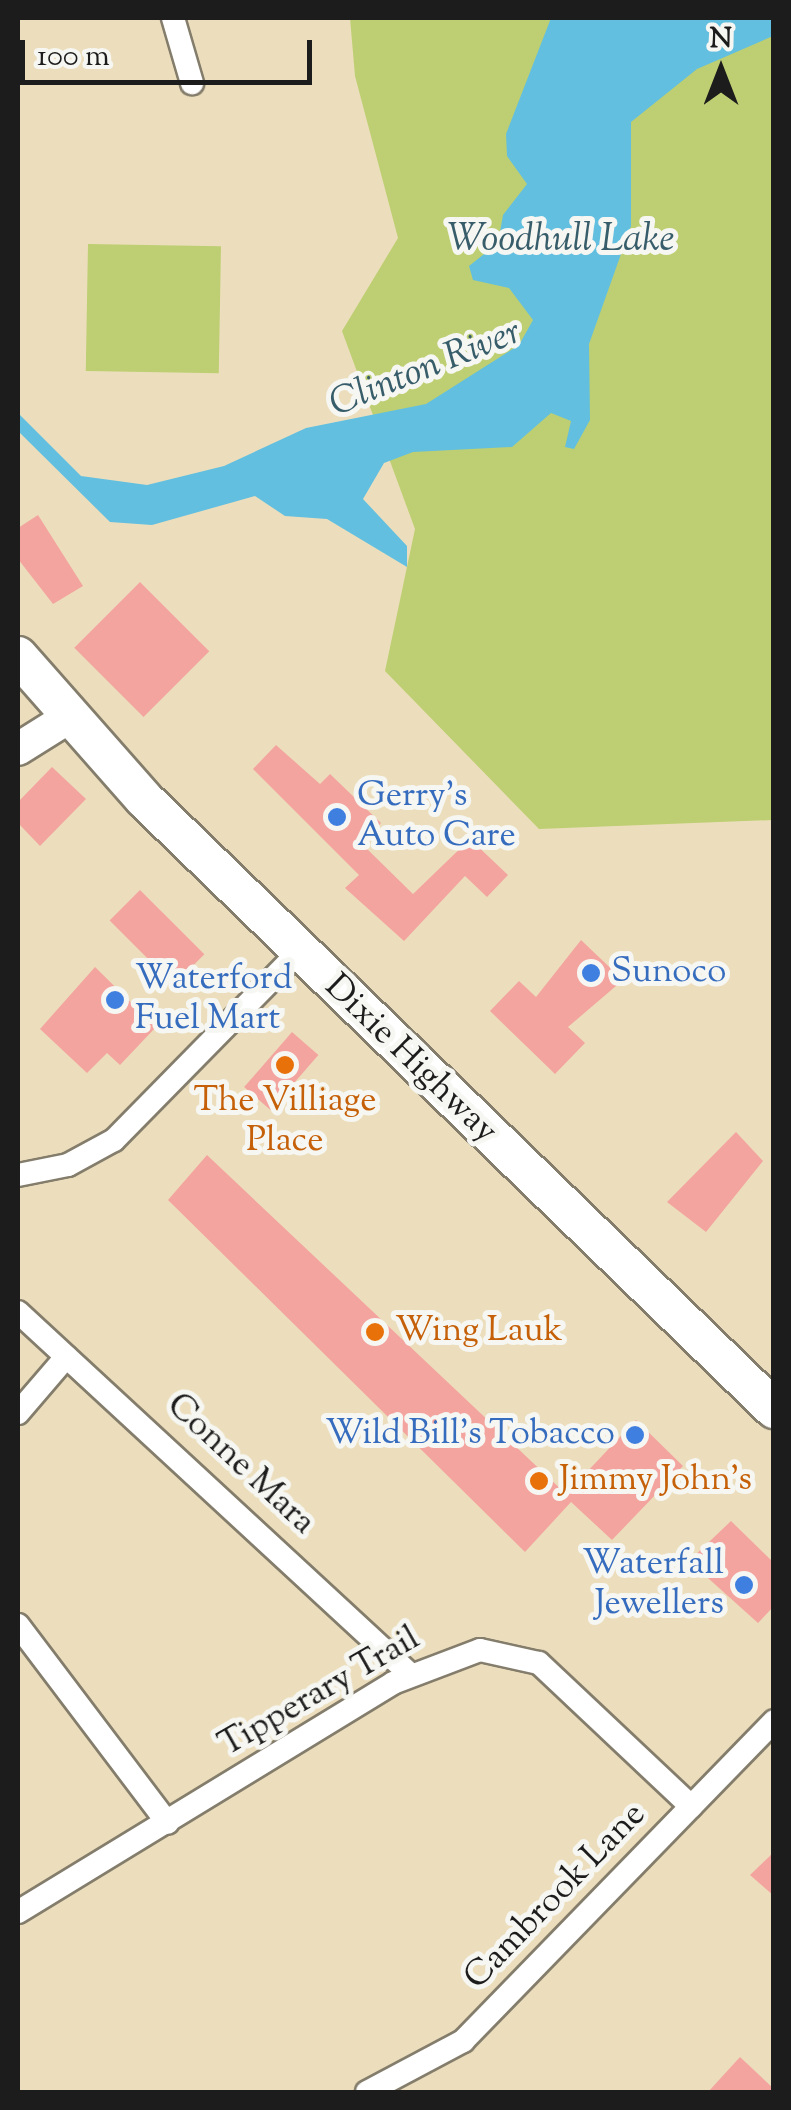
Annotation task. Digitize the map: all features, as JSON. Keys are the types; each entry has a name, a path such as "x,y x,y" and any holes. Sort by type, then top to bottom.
{"main road":[{"name":"Dixie Highway","path":"18,656 66,720 299,952 774,1409"}],"street":[{"path":"173,18 192,82"},
{"path":"18,749 66,720"},
{"path":"18,1175 68,1165 114,1140 299,952"},
{"name":"Conne Mara","path":"18,1312 410,1675"},
{"path":"18,1413 66,1357"},
{"path":"18,1625 168,1823"},
{"name":"Tipperary Trail","path":"18,1912 410,1675 480,1650 527,1656 691,1806"},
{"name":"Cambrook Lane","path":"367,2092 462,2041 774,1721"}],"green space":[{"path":"350,18 773,18 773,820 539,829 385,671 415,529 342,331 398,238 355,76"},
{"path":"88,244 221,246 219,373 86,371"}],"water":[{"name":"Woodhull Lake","path":"551,18 773,18 773,36 697,69 631,122 631,226 589,344 590,420 574,449 565,447 571,421 551,413 512,447 413,452 384,463 363,499 407,546 407,567 327,519 285,516 255,496 152,525 110,522 18,431 18,413 81,476 147,485 224,466 306,428 426,404 519,345 533,320 509,288 473,280 469,266 498,243 503,215 527,184 507,156 506,134"}],"building":[{"path":"38,515 83,586 53,604 18,559 18,528"},
{"path":"140,582 209,651 144,717 74,648"},
{"path":"276,745 320,784 330,774 381,823 361,843 413,894 470,839 508,875 487,897 465,876 404,941 345,888 359,875 253,769"},
{"path":"52,767 86,799 40,846 18,823 18,802"},
{"path":"140,890 204,954 174,985 110,920"},
{"path":"581,940 623,980 568,1027 585,1043 555,1074 490,1011 519,981 536,997"},
{"path":"95,967 156,1027 120,1065 107,1053 87,1073 40,1029"},
{"name":"The Villiage Place","path":"292,1032 318,1055 271,1110 244,1087"},
{"path":"736,1132 763,1161 706,1232 667,1202"},
{"path":"207,1155 566,1494 636,1420 683,1466 612,1540 571,1502 525,1552 168,1200"},
{"name":"Waterfall Jewellers","path":"731,1521 774,1563 774,1606 758,1623 689,1561"},
{"path":"774,1852 774,1896 750,1875"},
{"path":"740,2057 774,2089 774,2092 708,2092"}],"place":[{"name":"Gerry's Auto Care","path":"337,817"},
{"name":"Sunoco","path":"591,973"},
{"name":"Waterford Fuel Mart","path":"115,1000"},
{"name":"The Villiage Place","path":"285,1065"},
{"name":"Wing Lauk","path":"375,1332"},
{"name":"Wild Bill's Tobacco","path":"635,1435"},
{"name":"Jimmy John's","path":"539,1481"},
{"name":"Waterfall Jewellers","path":"744,1585"}],"water label":[{"name":"Clinton River","path":"426,370"}]}
